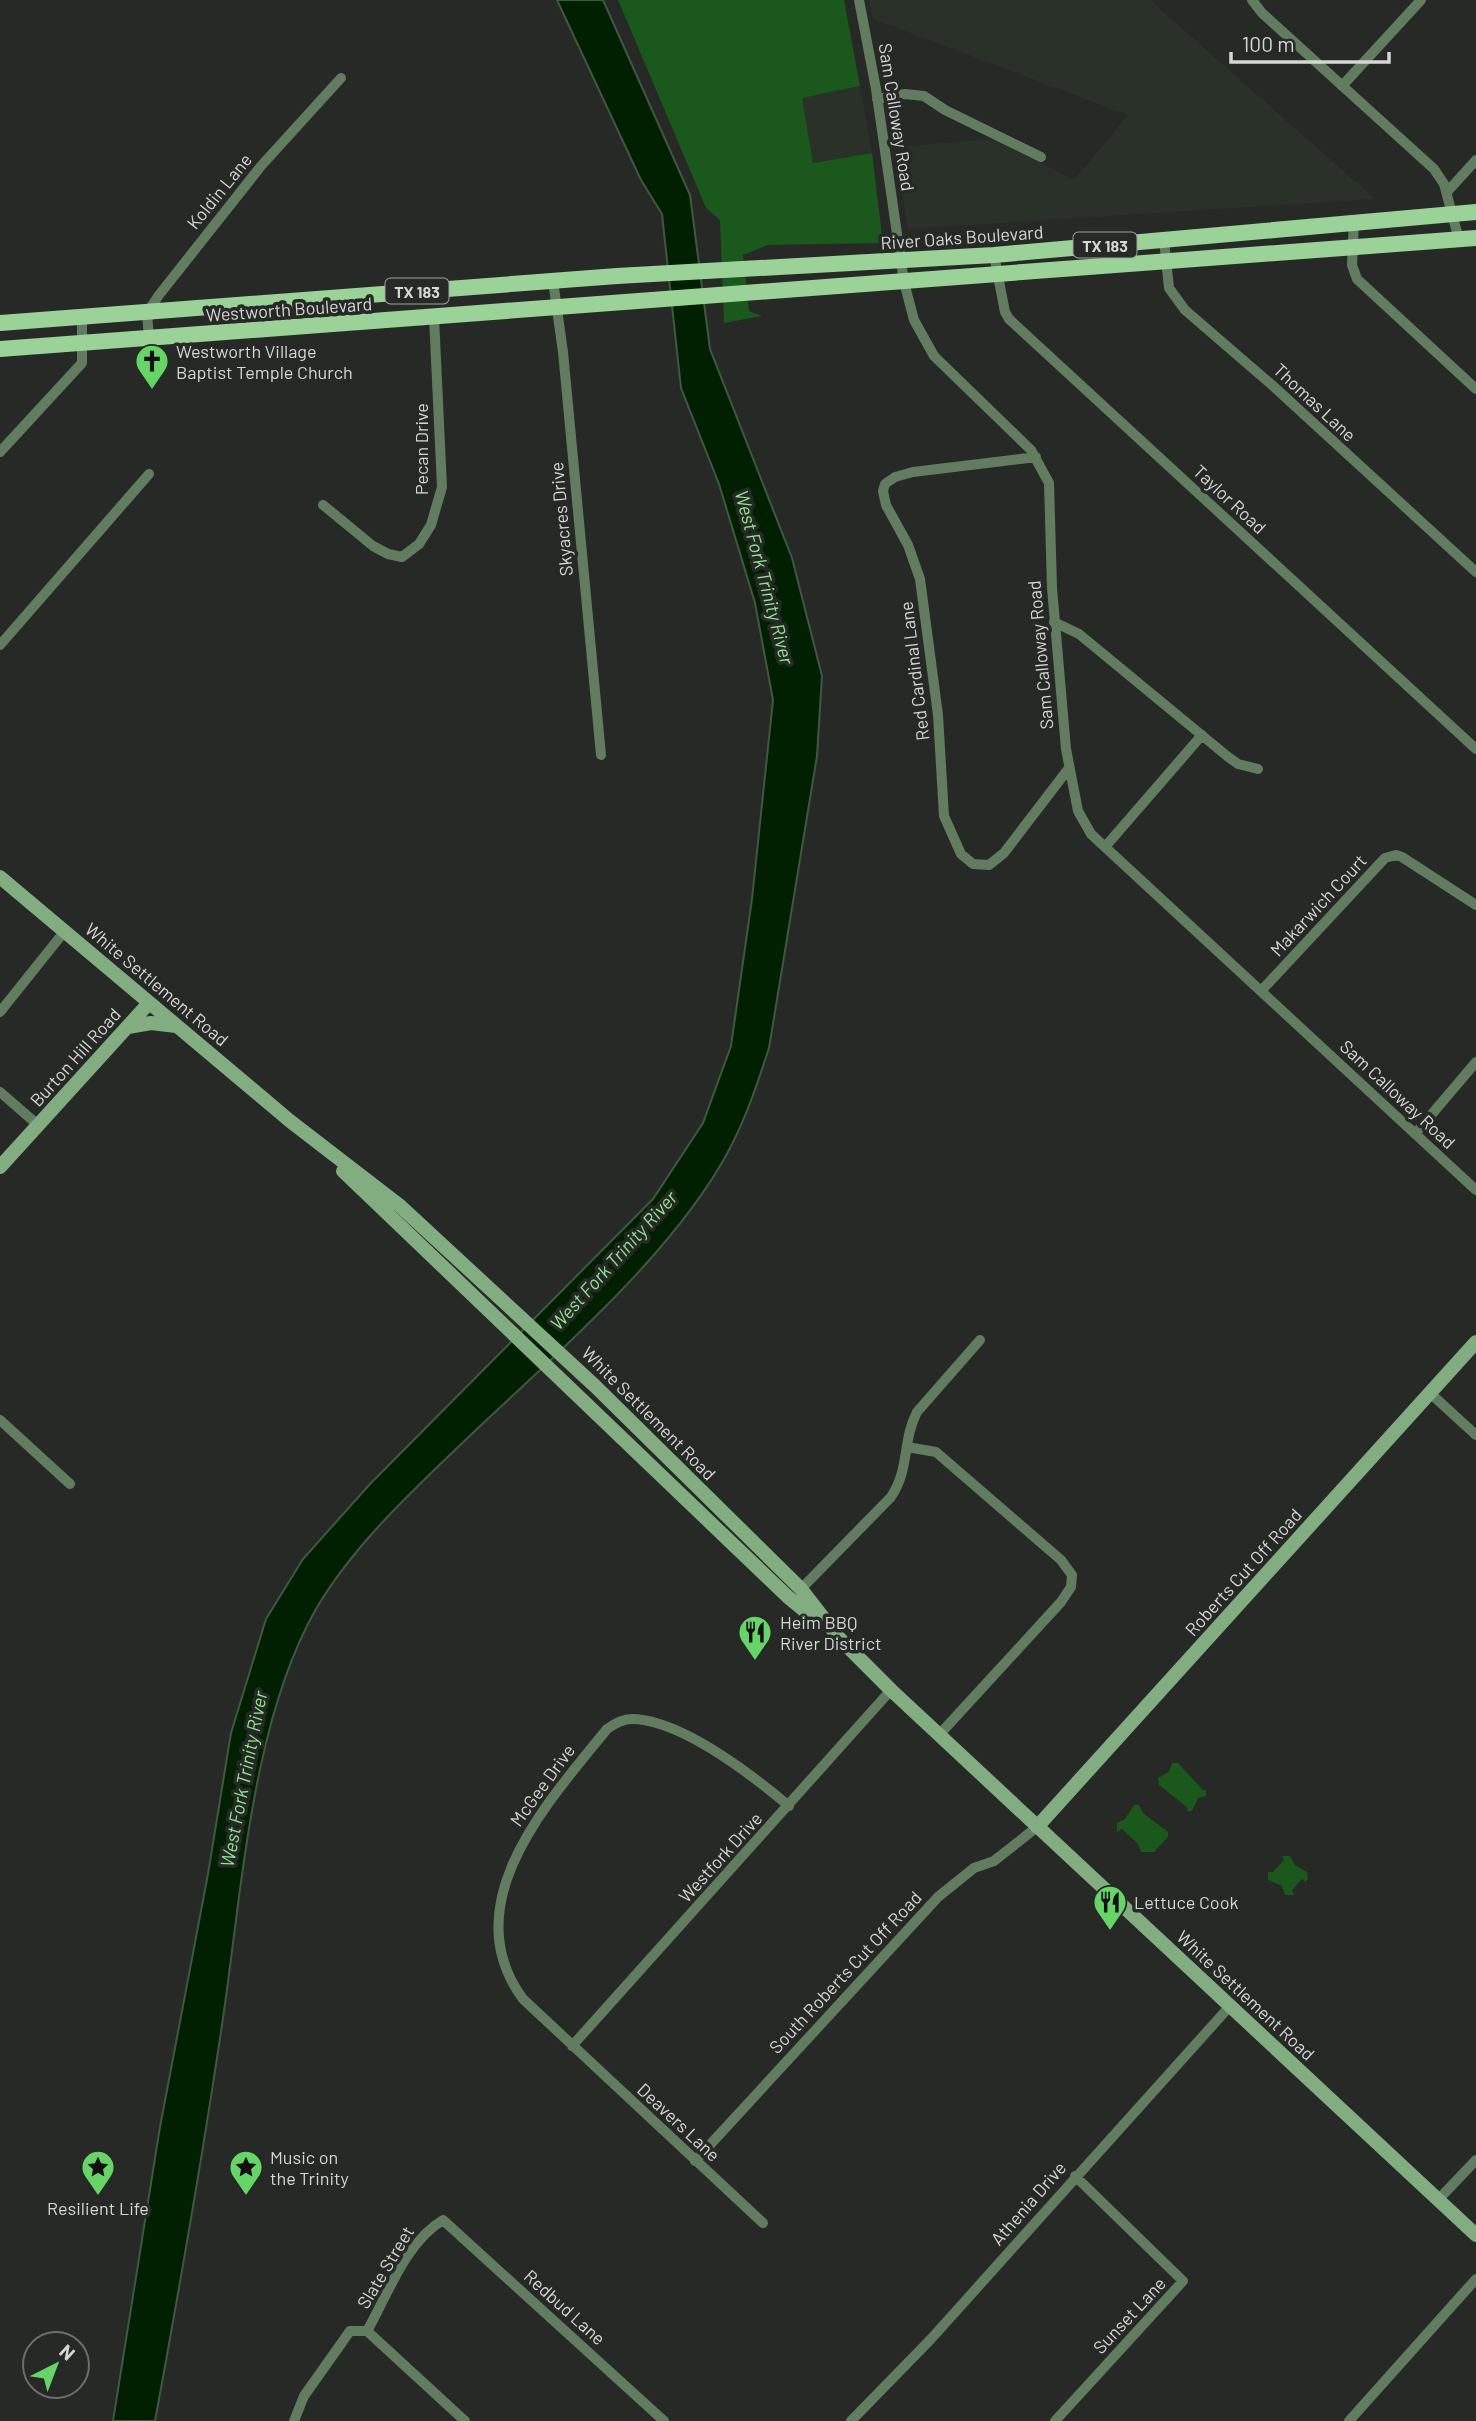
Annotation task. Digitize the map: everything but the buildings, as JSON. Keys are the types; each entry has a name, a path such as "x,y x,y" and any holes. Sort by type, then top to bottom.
{"main road":[{"name":"River Oaks Boulevard","path":"617,276 769,266 901,262 1476,212"},
{"name":"TX 183","path":"904,282 1468,239"},
{"name":"Westworth Boulevard","path":"0,323 617,276"},
{"name":"Westworth Boulevard","path":"0,349 904,282"},
{"name":"White Settlement Road","path":"0,877 290,1121 399,1205 595,1386 769,1569 801,1589 839,1637"},
{"name":"Burton Hill Road","path":"0,1167 149,1003"},
{"path":"127,1028 151,1023 176,1026"},
{"name":"White Settlement Road","path":"290,1121 484,1306 769,1569 891,1690 1476,2235"},
{"name":"Roberts Cut Off Road","path":"1037,1827 1476,1342"}],"street":[{"name":"Sam Calloway Road","path":"859,0 877,99 904,282 914,320 934,356 1036,457 1049,483 1054,622 1069,768 1079,811 1091,834 1476,1190"},
{"path":"1252,0 1434,169 1447,192 1453,214 1468,239"},
{"path":"1342,86 1421,0"},
{"name":"Koldin Lane","path":"147,313 261,166 341,78"},
{"path":"877,99 905,94 924,96 945,110 1041,157"},
{"path":"1447,192 1476,160"},
{"path":"1354,221 1352,265 1357,279 1476,389"},
{"name":"Thomas Lane","path":"1164,240 1169,288 1185,310 1272,385 1476,572"},
{"name":"Taylor Road","path":"994,255 1009,319 1476,749"},
{"name":"Skyacres Drive","path":"553,281 564,352 601,755"},
{"path":"147,313 149,339"},
{"path":"0,452 82,363 82,317"},
{"name":"Pecan Drive","path":"323,505 387,554 402,557 419,544 430,525 442,486 435,317"},
{"name":"Red Cardinal Lane","path":"1036,457 913,472 895,477 885,484 883,491 886,505 908,545 920,579 938,715 944,816 961,854 973,864 989,865 1004,853 1069,768"},
{"path":"0,645 149,474"},
{"path":"1054,622 1079,634 1238,764 1258,769"},
{"path":"1105,847 1202,735"},
{"name":"Makarwich Court","path":"1261,991 1385,858 1396,855 1402,857 1476,905"},
{"path":"0,1012 64,932"},
{"path":"1415,1133 1476,1062"},
{"path":"0,1092 38,1125"},
{"path":"801,1589 891,1497 902,1480 909,1426 917,1412 980,1340"},
{"path":"1430,1393 1476,1435"},
{"path":"0,1420 70,1484"},
{"path":"907,1447 936,1452 1061,1560 1072,1575 1071,1587 1061,1602 939,1735"},
{"name":"Westfork Drive","path":"572,2046 891,1690"},
{"name":"McGee Drive","path":"572,2046 523,1999 512,1983 498,1942 502,1896 510,1869 527,1833 607,1729 630,1719 654,1722 715,1752 789,1806"},
{"name":"South Roberts Cut Off Road","path":"695,2161 938,1897 974,1868 994,1861 1037,1827"},
{"name":"Athenia Drive","path":"851,2421 931,2339 1230,2006"},
{"name":"Deavers Lane","path":"572,2046 763,2223"},
{"path":"1438,2200 1476,2160"},
{"name":"Sunset Lane","path":"1055,2421 1183,2281 1075,2176"},
{"name":"Slate Street","path":"443,2220 430,2228 416,2243 367,2331 465,2421"},
{"name":"Redbud Lane","path":"443,2220 664,2421"},
{"path":"1349,2421 1476,2279"},
{"path":"294,2421 304,2396 350,2331 367,2331"}],"shaded area":[{"path":"869,0 1150,0 1375,199 908,229 894,147 994,139 1074,180 1128,115 873,19"},
{"path":"860,86 872,153 813,163 801,98"}],"green space":[{"path":"618,0 844,0 860,86 802,98 813,163 872,153 883,243 768,245 743,255 749,311 762,316 724,323 720,220 706,208"},
{"path":"1172,1763 1178,1763 1206,1790 1206,1796 1198,1798 1192,1811 1186,1811 1188,1808 1159,1785 1158,1778 1169,1772"},
{"path":"1134,1805 1139,1805 1143,1813 1168,1832 1168,1837 1154,1852 1141,1852 1138,1844 1122,1829 1117,1832 1117,1823 1125,1819"},
{"path":"1282,1856 1290,1856 1295,1865 1307,1872 1308,1879 1306,1882 1302,1879 1292,1890 1294,1895 1285,1895 1282,1886 1268,1880 1268,1872 1273,1872 1284,1860"}],"water":[{"name":"West Fork Trinity River","path":"557,0 603,0 690,195 710,349 792,558 822,676 817,756 769,1048 746,1113 729,1150 704,1191 674,1231 604,1309 436,1468 380,1525 346,1565 316,1609 295,1653 278,1701 253,1804 208,2114 155,2421 113,2421 160,2127 208,1874 231,1733 266,1619 303,1559 370,1484 653,1199 703,1123 731,1046 752,899 773,700 755,603 719,484 681,388 662,214 641,180"}],"place":[{"name":"Westworth Village Baptist Temple Church","path":"152,391"},
{"name":"Heim BBQ River District","path":"755,1662"},
{"name":"Lettuce Cook","path":"1110,1932"},
{"name":"Resilient Life","path":"98,2197"},
{"name":"Music on the Trinity","path":"246,2197"}]}
